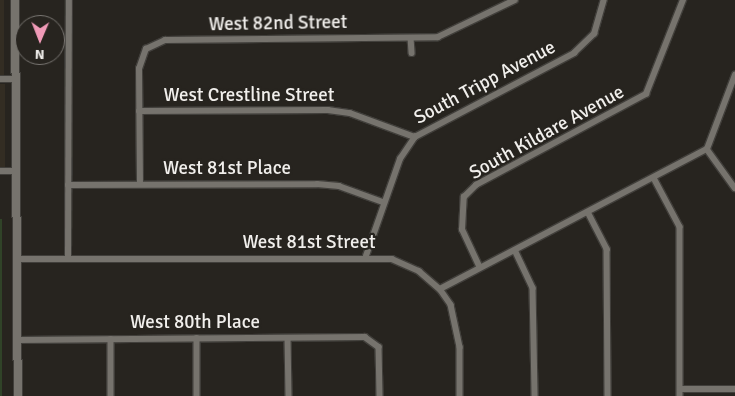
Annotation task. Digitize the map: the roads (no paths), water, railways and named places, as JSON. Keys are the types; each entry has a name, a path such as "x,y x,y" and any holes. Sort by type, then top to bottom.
{"main road":[{"path":"15,0 18,396"}],"street":[{"path":"68,258 69,0"},
{"name":"West 82nd Street","path":"139,111 139,69 144,46 165,40 411,38 450,34 515,0"},
{"name":"South Tripp Avenue","path":"366,256 383,202 415,137 574,54 594,34 604,0"},
{"name":"South Kildare Avenue","path":"480,266 462,230 464,197 476,185 646,94 683,0"},
{"path":"411,38 412,53"},
{"path":"460,396 457,324 440,289 480,266 515,250 707,149 732,92 735,75"},
{"path":"0,79 15,79"},
{"name":"West Crestline Street","path":"139,111 328,110 350,113 415,137"},
{"path":"139,111 140,184"},
{"path":"707,149 735,188"},
{"path":"0,171 16,171"},
{"path":"654,178 680,227 680,393 735,389"},
{"name":"West 81st Place","path":"68,185 332,185 383,202"},
{"path":"588,212 607,248 608,396"},
{"path":"515,250 533,288 534,396"},
{"name":"West 81st Street","path":"17,259 366,256 406,264 440,289"},
{"path":"111,338 111,396"},
{"path":"197,338 198,396"},
{"path":"288,338 289,396"},
{"name":"West 80th Place","path":"18,340 372,338 379,347 380,396"}]}
